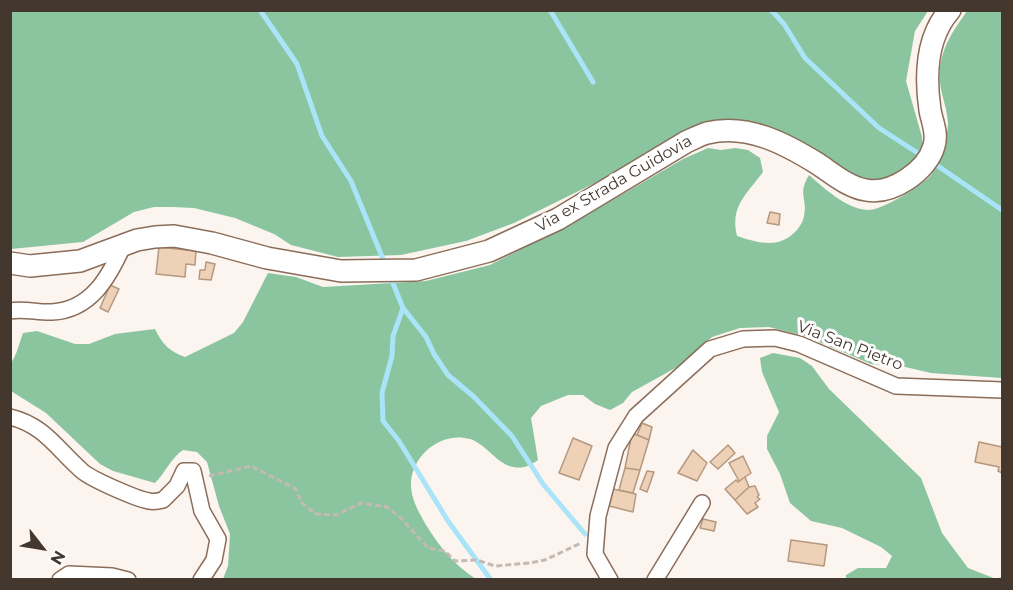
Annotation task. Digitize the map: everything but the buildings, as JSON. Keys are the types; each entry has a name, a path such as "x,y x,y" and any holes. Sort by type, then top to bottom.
{"street":[{"name":"Via ex Strada Guidovia","path":"10,264 30,266 80,261 137,240 174,236 212,243 267,258 341,271 416,270 489,251 558,219 706,133 741,132 775,141 793,148 848,184 867,190 885,189 901,183 927,160 934,146 936,128 931,114 927,86 928,62 933,37 942,19 950,10"},
{"path":"10,311 52,312 70,309 92,296 111,274 123,246"},
{"name":"Via San Pietro","path":"610,579 595,554 598,516 616,448 636,416 710,349 744,339 776,338 799,344 896,386 1002,390"},
{"path":"10,417 24,420 56,443 82,472 149,501 164,500 177,486 184,471 193,471 202,511 218,539 214,560 201,579"},
{"path":"655,579 702,503"},
{"path":"60,579 69,574 128,579"}],"path":[{"path":"196,481 211,475 251,466 296,489 301,502 315,514 336,515 361,503 387,507 402,519 428,548 445,551 455,561 477,561 495,566 530,563 545,560 596,537"}],"green space":[{"path":"11,11 928,11 915,31 906,81 923,148 919,158 894,178 874,181 860,180 790,137 669,140 605,178 514,223 466,241 401,255 338,257 291,245 274,234 235,218 194,208 173,207 154,207 134,212 83,242 11,249"},
{"path":"967,11 1002,11 1002,378 931,373 901,366 871,364 805,336 769,327 740,328 712,337 679,366 632,392 623,403 610,410 595,404 583,395 568,395 541,406 531,418 538,460 529,465 520,468 507,465 476,442 460,437 440,442 423,454 417,462 411,482 416,505 442,548 454,562 476,579 223,579 228,566 230,534 219,506 207,462 197,452 183,450 155,483 113,471 100,464 46,413 11,391 10,364 23,333 37,331 75,344 89,344 115,334 155,329 167,346 185,357 234,333 243,322 268,273 296,277 323,287 426,281 490,265 580,219 683,159 708,148 748,150 760,158 763,172 741,201 736,217 737,236 753,241 775,243 795,232 801,225 805,210 803,192 809,175 836,197 852,206 868,210 882,206 920,185 931,175 937,165 948,128 939,75 941,59 950,38"},
{"path":"773,353 800,358 812,366 829,389 921,478 942,533 968,568 996,579 846,579 846,575 858,568 886,568 892,556 881,547 842,528 811,521 790,503 780,474 767,449 767,436 779,412 762,372 760,358"}],"waterway":[{"path":"260,10 297,64 322,136 351,181 385,264"},
{"path":"550,10 593,82"},
{"path":"771,10 784,24 805,58 879,128 924,157"},
{"path":"932,162 1002,210"},
{"path":"390,276 403,308 393,336 392,356 382,393 383,421 399,441 448,521 491,580"},
{"path":"403,308 426,337 448,375 473,396 512,436 543,484 585,534"}]}
